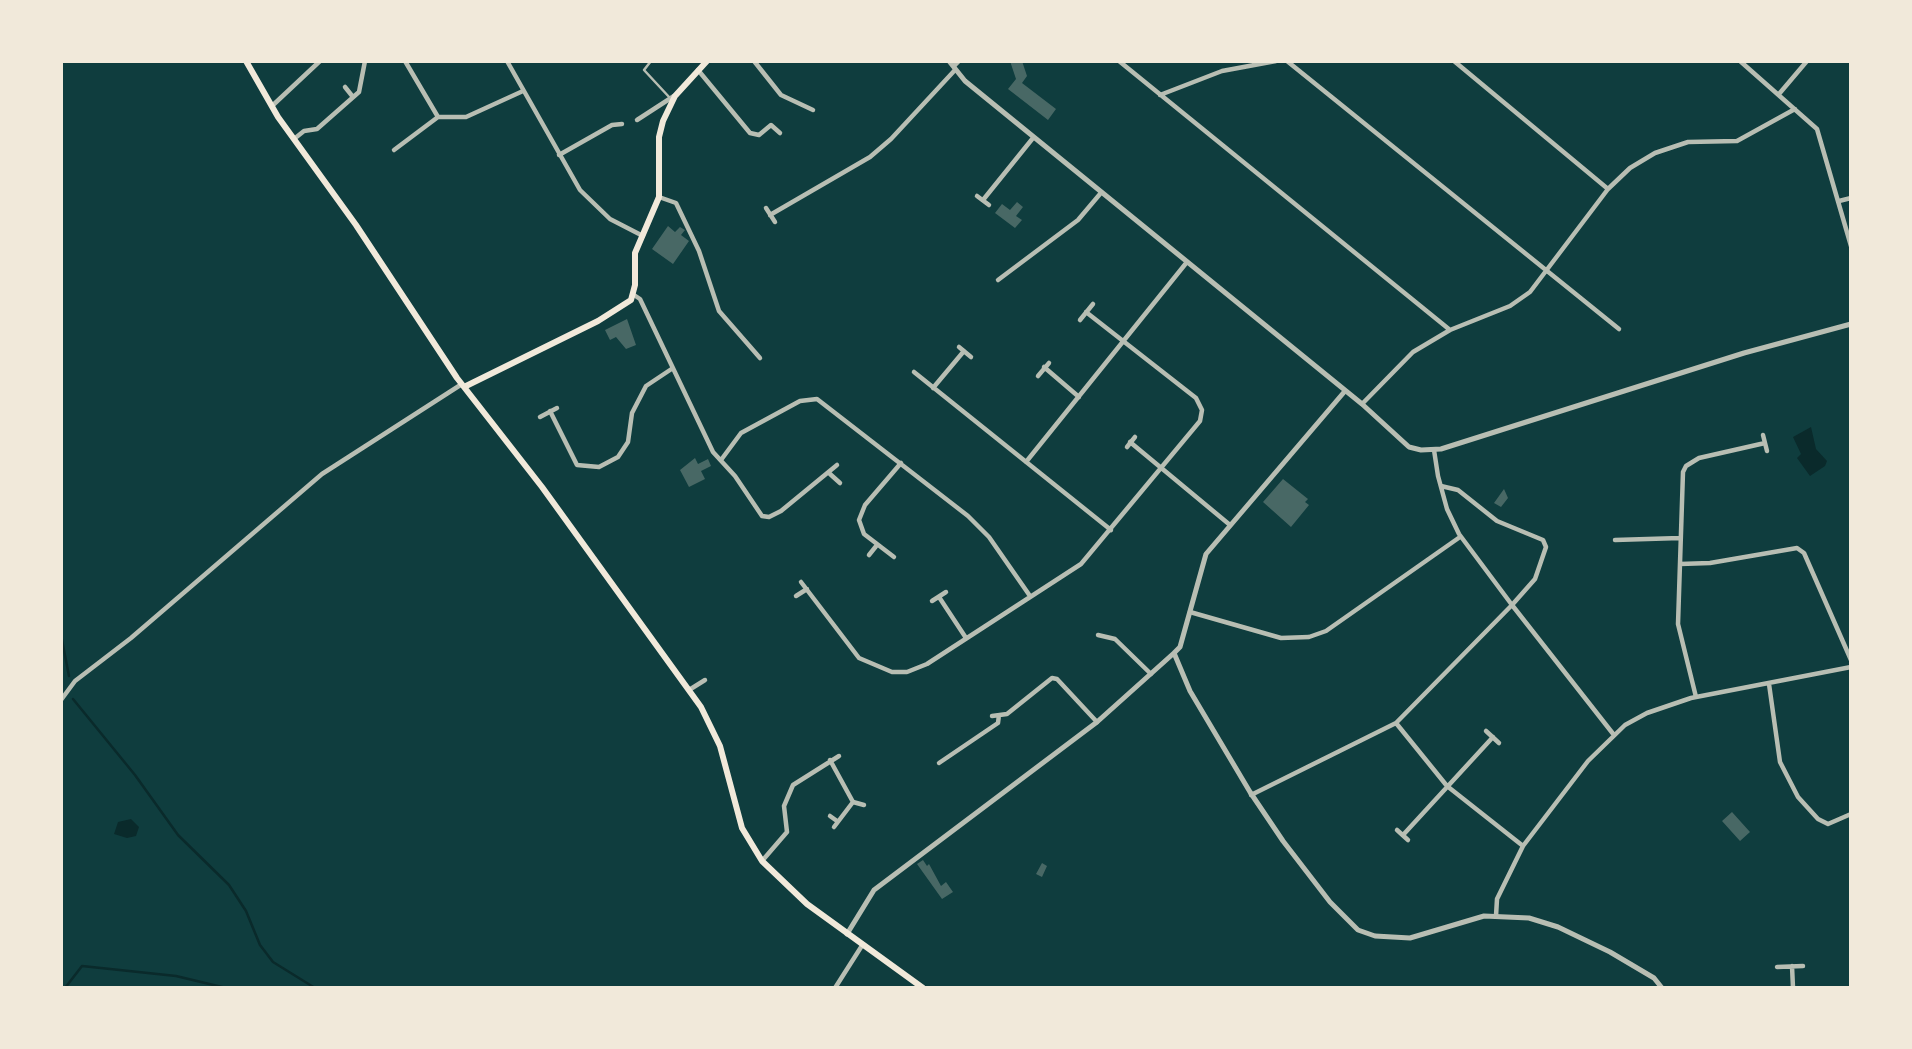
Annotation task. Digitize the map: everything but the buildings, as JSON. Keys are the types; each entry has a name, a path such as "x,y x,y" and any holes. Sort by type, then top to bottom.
{"main road":[{"path":"246,61 271,106 463,386 542,487 689,690 714,730 742,828 762,861 807,904 923,988"},
{"path":"463,386 627,305 634,295 635,253 659,197 659,137 673,97 707,61"}],"street":[{"path":"271,106 320,61"},
{"path":"294,139 304,131 317,129 359,92 365,61"},
{"path":"405,61 438,117"},
{"path":"507,61 580,190 610,219 643,236"},
{"path":"754,61 780,95 813,110"},
{"path":"1119,61 1450,330"},
{"path":"1160,95 1222,71 1276,61"},
{"path":"1287,61 1619,329"},
{"path":"1454,61 1608,189"},
{"path":"1740,61 1817,129 1822,137 1851,246"},
{"path":"1779,94 1807,61"},
{"path":"771,215 870,156 914,115 954,65 1033,138 1362,404 1409,447 1434,450 1756,350 1851,324"},
{"path":"698,70 750,133 759,135 771,125 780,133"},
{"path":"345,88 353,97"},
{"path":"394,150 438,117 466,117 523,91"},
{"path":"637,120 673,97"},
{"path":"1362,404 1413,352 1450,330 1520,300 1546,272 1608,189 1630,168 1655,153 1700,140 1737,141 1795,109"},
{"path":"559,155 612,125 622,124"},
{"path":"983,200 1033,138"},
{"path":"998,280 1078,220 1100,194"},
{"path":"977,196 989,205"},
{"path":"659,197 676,203 699,251 719,311 760,358"},
{"path":"1839,201 1851,198"},
{"path":"766,208 775,222"},
{"path":"1026,462 1187,262"},
{"path":"634,295 640,299 713,452 757,512 769,517 781,511 805,489 830,474 836,465"},
{"path":"1080,320 1093,304"},
{"path":"801,582 859,658 892,673 914,670 1081,565 1163,469 1200,421 1202,410 1196,398 1086,312"},
{"path":"959,347 971,357"},
{"path":"933,388 964,351"},
{"path":"1038,376 1046,365 1079,397"},
{"path":"550,411 577,464 588,468 610,464 628,442 632,413 646,386 673,368"},
{"path":"914,372 1111,530"},
{"path":"61,700 84,673 131,638 322,474 463,386"},
{"path":"847,934 874,890 1097,722 1180,647 1206,554 1345,391"},
{"path":"721,460 741,433 800,401 817,399 979,526 1030,596"},
{"path":"540,417 556,408"},
{"path":"1763,435 1767,451"},
{"path":"1135,436 1129,444 1230,525"},
{"path":"1696,697 1678,624 1686,466 1699,458 1765,443"},
{"path":"1434,450 1440,486 1460,537 1614,735"},
{"path":"894,557 864,534 859,520 865,505 901,463"},
{"path":"830,474 840,483"},
{"path":"1251,795 1396,723 1471,650 1535,579 1546,547 1543,540 1497,522 1458,490 1440,486"},
{"path":"1191,612 1281,638 1309,638 1326,631 1460,537"},
{"path":"1615,540 1681,538"},
{"path":"869,555 877,545"},
{"path":"1680,565 1710,563 1797,548 1804,553 1851,660"},
{"path":"796,596 807,589"},
{"path":"932,601 947,592"},
{"path":"939,597 966,638"},
{"path":"1098,635 1115,639 1151,674"},
{"path":"1174,653 1190,691 1251,795 1329,902 1358,930 1376,936 1410,938 1462,920 1496,916 1529,918 1558,927 1635,965 1662,988"},
{"path":"1496,916 1497,899 1523,846 1588,761 1614,735 1647,713 1696,697 1851,667"},
{"path":"992,716 1007,714 1052,678 1057,679 1097,722"},
{"path":"689,690 705,680"},
{"path":"1769,684 1780,762 1798,797 1818,819 1828,824 1851,814"},
{"path":"939,763 998,723 999,715"},
{"path":"1396,723 1447,786 1523,846"},
{"path":"1486,731 1499,743"},
{"path":"1403,835 1493,737"},
{"path":"762,861 787,832 784,806 793,785 839,756"},
{"path":"830,760 853,802 863,805"},
{"path":"830,816 835,824 853,802"},
{"path":"1397,830 1408,841"},
{"path":"835,988 863,944"},
{"path":"1777,967 1803,965"},
{"path":"1792,966 1793,988"}],"lane":[{"path":"651,61 644,70 673,97"}],"water":[{"path":"1811,427 1816,449 1827,461 1825,466 1810,476 1797,458 1801,454 1793,437"},
{"path":"131,819 139,827 136,836 127,838 114,834 118,822"}],"waterway":[{"path":"61,635 69,676"},
{"path":"73,699 135,775 178,835 229,885 246,911 260,945 273,962 315,988"},
{"path":"65,988 82,966 176,976 226,988"}]}
